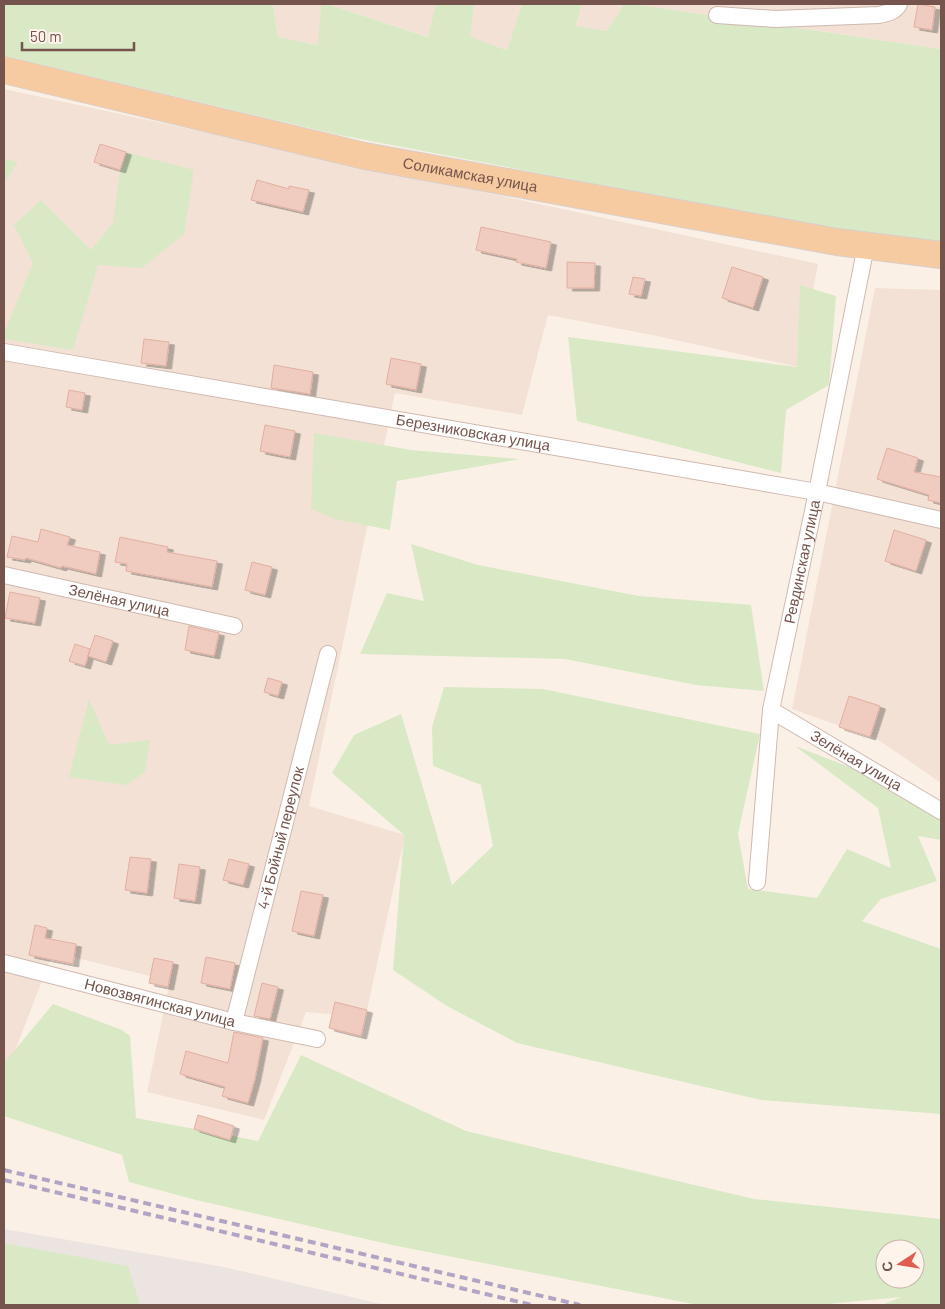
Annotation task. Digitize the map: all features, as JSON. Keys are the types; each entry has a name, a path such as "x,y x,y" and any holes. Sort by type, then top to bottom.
{"main road":[{"name":"Соликамская улица","path":"4,70 365,156 836,242 941,255"}],"street":[{"path":"717,15 774,19 879,15 891,12 899,4"},
{"name":"Ревдинская улица","path":"757,882 771,710 866,246"},
{"name":"Березниковская улица","path":"4,352 817,492 941,520"},
{"name":"Зелёная улица","path":"4,574 234,626"},
{"name":"4-й Бойный переулок","path":"234,1022 328,654"},
{"name":"Зелёная улица","path":"771,710 941,811"},
{"name":"Новозвягинская улица","path":"4,963 234,1022 317,1039"}],"shaded area":[{"path":"273,4 321,4 319,45 278,37"},
{"path":"327,4 436,4 429,37"},
{"path":"474,4 522,4 507,50 469,37"},
{"path":"582,4 624,4 607,31 576,27"},
{"path":"633,4 941,4 941,49"},
{"path":"4,89 818,264 798,367 652,335 548,315 522,415 395,393 309,806 405,835 367,1010 363,1017 306,1012 264,1120 147,1092 170,981 53,952 4,1080"},
{"path":"875,288 941,290 941,783 877,739 792,709"},
{"path":"4,1229 224,1267 386,1305 4,1305"}],"green space":[{"path":"4,4 273,4 278,37 318,45 321,4 327,4 428,37 436,4 474,4 470,37 507,50 522,4 582,4 576,26 607,31 624,4 633,4 941,49 941,244 865,235 339,135 4,56"},
{"path":"126,152 194,170 184,234 142,268 98,265 73,350 4,339 4,333 33,263 14,225 41,200 91,250 113,223 120,170"},
{"path":"4,159 18,162 4,183"},
{"path":"800,285 836,296 829,385 786,410 781,473 577,421 568,337 797,367"},
{"path":"314,433 411,450 520,459 397,481 390,530 335,519 311,509"},
{"path":"411,544 478,565 639,596 751,605 764,691 696,685 565,659 360,654 387,593 424,601"},
{"path":"444,687 543,689 760,734 738,834 748,889 817,898 847,849 891,868 878,808 795,746 891,783 941,811 941,840 918,836 937,881 881,899 862,921 941,949 941,1114 761,1100 517,1043 447,1006 393,970 404,835 332,773 354,735 401,714 452,885 493,846 481,785 433,766 432,727"},
{"path":"89,699 109,745 150,740 145,772 127,785 69,777"},
{"path":"53,1004 122,1030 130,1036 136,1118 258,1141 301,1055 466,1131 754,1199 941,1219 941,1305 882,1305 901,1297 818,1305 698,1305 392,1245 196,1200 129,1182 122,1155 4,1116 4,1063"},
{"path":"4,1243 128,1266 140,1305 4,1305"}],"building":[{"path":"918,4 935,7 932,30 914,27"},
{"path":"100,144 126,152 120,170 94,162"},
{"path":"257,180 289,189 289,186 309,190 303,212 251,200"},
{"path":"481,227 551,242 546,268 516,262 517,259 476,250"},
{"path":"567,262 595,263 594,288 567,288"},
{"path":"732,267 763,277 753,308 722,298"},
{"path":"633,277 645,279 641,296 629,294"},
{"path":"144,339 169,342 166,366 141,363"},
{"path":"391,358 421,364 416,390 386,384"},
{"path":"274,365 313,372 310,394 271,388"},
{"path":"69,390 85,393 82,410 66,407"},
{"path":"265,425 295,431 290,457 260,451"},
{"path":"887,448 918,458 914,472 941,477 941,503 928,500 929,495 877,479"},
{"path":"41,529 70,537 67,545 100,552 96,574 62,566 61,568 26,558 25,560 7,557 12,536 38,542"},
{"path":"894,530 926,540 916,571 885,561"},
{"path":"120,537 168,547 167,552 217,561 212,587 126,571 127,564 115,562"},
{"path":"252,562 272,567 265,595 245,590"},
{"path":"10,592 40,598 35,623 5,618"},
{"path":"189,626 219,633 214,656 185,650"},
{"path":"95,635 113,641 106,662 88,656"},
{"path":"75,644 90,649 85,666 69,661"},
{"path":"268,678 282,682 278,696 264,692"},
{"path":"849,696 880,706 870,737 839,727"},
{"path":"130,857 151,859 147,893 125,890"},
{"path":"229,859 249,864 243,885 223,880"},
{"path":"179,864 200,867 195,901 174,898"},
{"path":"301,891 323,895 314,936 292,931"},
{"path":"35,925 47,928 45,938 76,944 73,964 29,955"},
{"path":"206,957 235,963 230,989 201,983"},
{"path":"154,958 173,962 168,987 149,983"},
{"path":"262,983 278,987 270,1019 254,1016"},
{"path":"335,1002 367,1010 361,1036 329,1028"},
{"path":"234,1032 263,1038 248,1103 222,1096 225,1087 180,1074 186,1051 228,1063"},
{"path":"198,1115 234,1126 230,1140 194,1129"}],"railway":[{"path":"4,1170 580,1305"},
{"path":"4,1180 532,1305"}]}
